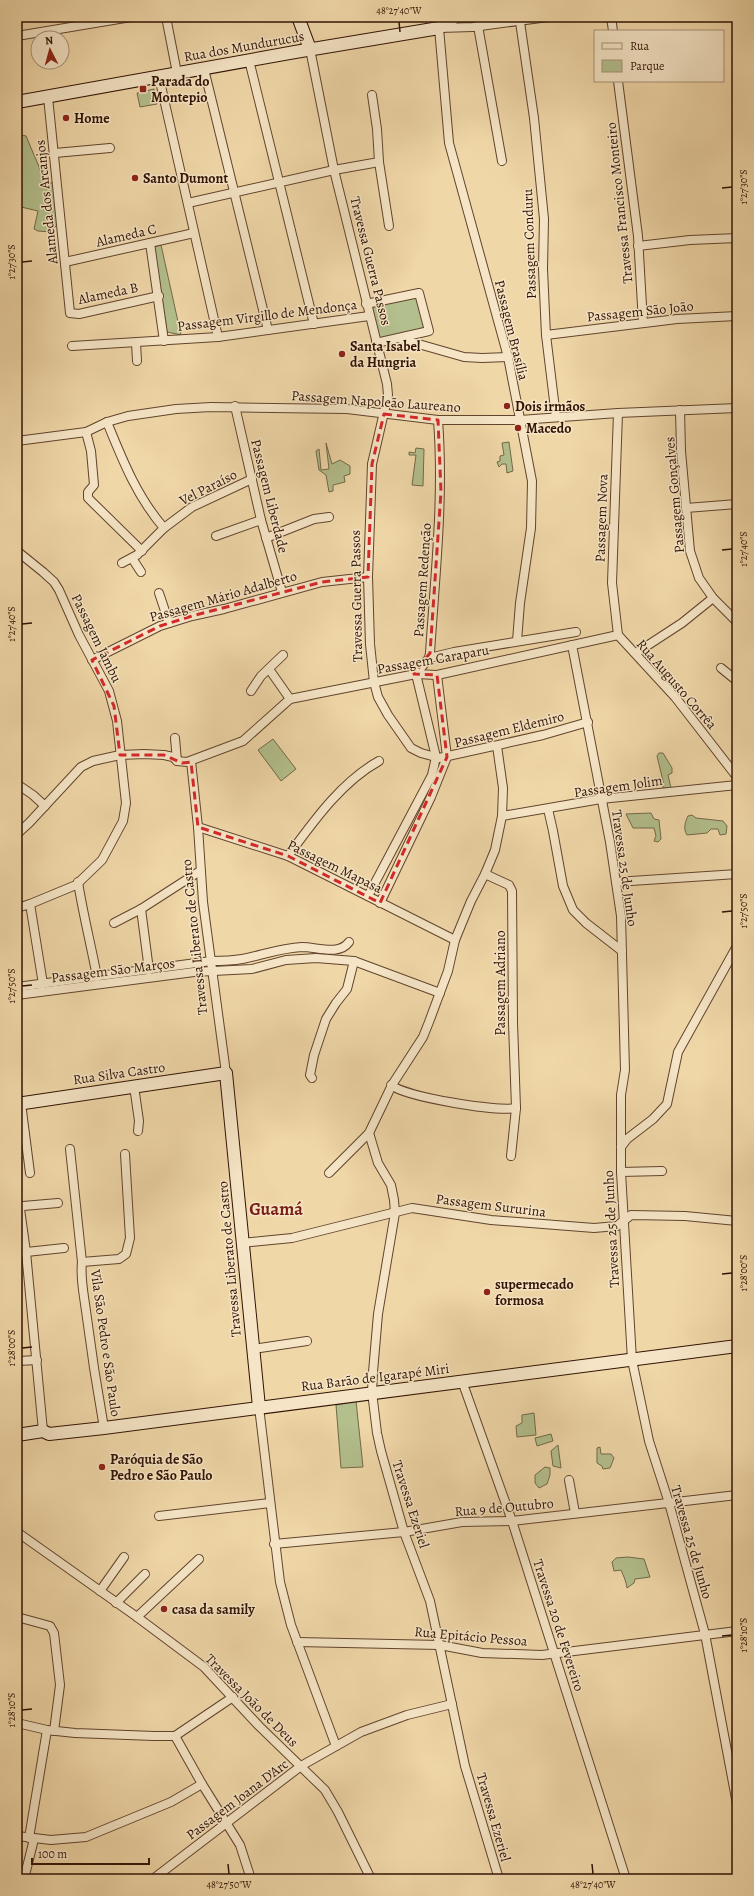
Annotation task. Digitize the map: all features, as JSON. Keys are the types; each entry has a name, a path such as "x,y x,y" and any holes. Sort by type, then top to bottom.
{"street":[{"path":"17,36 130,17"},
{"path":"166,17 177,74"},
{"name":"Travessa Guerra Passos","path":"298,17 310,49 334,170 387,384 388,395 371,476 368,577 370,644 374,682 382,706 407,744 416,751 441,758"},
{"path":"439,28 455,17"},
{"name":"Rua dos Mundurucus","path":"17,102 310,49 439,28 520,22 548,17"},
{"path":"611,17 613,30"},
{"name":"Passagem Conduru","path":"520,22 534,118 544,219 543,269 546,335 556,417"},
{"path":"478,26 502,162"},
{"name":"Passagem Brasília","path":"439,28 449,143 508,357 529,460 532,504 531,528 520,603 517,641"},
{"path":"249,60 314,324"},
{"path":"204,69 236,193 268,330"},
{"path":"159,77 218,337"},
{"name":"Travessa Francisco Monteiro","path":"618,82 638,246 643,323"},
{"path":"372,95 377,129 379,162 389,226"},
{"name":"Alameda dos Arcanjos","path":"48,97 70,305"},
{"path":"55,153 110,148"},
{"path":"188,203 334,170 379,162"},
{"name":"Alameda C","path":"65,262 194,232"},
{"path":"638,246 690,240 737,238"},
{"path":"150,243 159,296 164,340"},
{"path":"366,304 419,293 429,331 400,339 376,343"},
{"name":"Alameda B","path":"70,305 70,313 79,314 159,296"},
{"name":"Passagem Virgillo de Mendonça","path":"72,346 218,337 369,316"},
{"name":"Passagem São João","path":"546,335 677,319 737,316"},
{"path":"400,339 464,357 508,357"},
{"path":"136,343 137,361"},
{"name":"Passagem Napoleão Laureano","path":"17,441 86,432 107,422 128,416 176,409 235,406 347,409 438,420 520,420 618,413 737,408"},
{"name":"Passagem Liberdade","path":"235,406 261,520 282,592"},
{"name":"Passagem Gonçalves","path":"680,410 681,451 690,551 699,578 713,598 737,622"},
{"name":"Passagem Nova","path":"617,624 612,583 618,413"},
{"name":"Passagem Redenção","path":"416,674 429,658 441,492 441,458 438,420"},
{"path":"107,422 137,489 147,506 164,528"},
{"path":"86,432 91,451 94,485 88,492 88,498 142,551"},
{"name":"Vel Paraíso","path":"122,563 142,551 164,528 192,507 252,479"},
{"path":"686,508 737,504"},
{"path":"266,538 314,519 329,516"},
{"path":"216,536 261,520"},
{"name":"Passagem Jambu","path":"17,551 54,582 92,660 103,678 114,706 126,803 123,821 102,860 78,882 76,886 17,908"},
{"path":"132,558 141,572"},
{"name":"Passagem Mário Adalberto","path":"92,660 132,639 169,623 322,582 368,577"},
{"path":"159,593 169,623"},
{"path":"636,653 682,623 713,598"},
{"name":"Rua Augusto Corrêa","path":"617,624 618,635 675,697 737,777"},
{"name":"Passagem Caraparu","path":"429,658 454,652 576,632"},
{"name":"Passagem Caraparu","path":"17,834 81,767 93,761 120,755 164,755 173,757 182,763 191,761 242,741 290,699 416,674 437,675 618,635"},
{"name":"Travessa 25 de Junho","path":"572,645 602,798 621,916 625,1070 621,1083 621,1172 632,1360 650,1441 669,1503 704,1634 737,1804"},
{"path":"251,691 255,683 283,655"},
{"path":"721,668 737,681"},
{"path":"269,669 290,699"},
{"path":"374,900 441,758 416,674"},
{"path":"374,900 431,798 441,758 437,675"},
{"name":"Passagem Eldemiro","path":"441,758 497,746 588,722"},
{"path":"176,738 177,761"},
{"path":"329,1173 369,1133 391,1085 423,1037 440,993 456,940 471,901 495,850 502,816 504,788 497,746"},
{"name":"Travessa Liberato de Castro","path":"191,761 198,827 200,871 226,1073 242,1243 274,1544 284,1601 297,1642 336,1746"},
{"path":"288,856 308,827 337,795 379,761"},
{"path":"17,784 33,794 45,806"},
{"name":"Passagem Jolim","path":"502,816 548,809 602,798 737,785"},
{"path":"548,809 564,886 573,910 586,924 622,951"},
{"name":"Passagem Mapasa","path":"198,827 288,856 456,940"},
{"path":"114,923 141,909 200,871"},
{"name":"Passagem Adriano","path":"485,874 509,885 512,892 513,1030 516,1108 510,1156"},
{"path":"616,882 737,874"},
{"path":"78,882 83,914 97,977"},
{"path":"30,904 43,984"},
{"path":"141,909 149,970"},
{"name":"Passagem São Marços","path":"17,987 211,961 241,959 284,949 315,947 332,950 340,949 346,947 349,942"},
{"path":"621,1147 627,1139 653,1118 666,1104 678,1052 737,946"},
{"name":"Passagem São Marços","path":"17,995 212,971 252,969 286,960 316,958 354,961 440,993"},
{"path":"312,1078 310,1076 310,1067 326,1019 347,989 354,961"},
{"name":"Rua Silva Castro","path":"19,1103 226,1073"},
{"path":"391,1085 413,1094 438,1099 503,1110 516,1108"},
{"path":"134,1086 138,1131"},
{"path":"19,1103 30,1173"},
{"name":"Travessa Ezeriel","path":"369,1133 378,1163 391,1185 395,1213 378,1314 372,1392 381,1451 404,1532 428,1593 466,1766 499,1879"},
{"name":"Vila São Pedro e São Paulo","path":"70,1149 82,1262 81,1272 91,1354 104,1428"},
{"name":"Vila São Pedro e São Paulo","path":"82,1262 119,1259 123,1258 127,1251 130,1238 125,1154"},
{"path":"621,1172 662,1171"},
{"path":"43,1430 21,1207 58,1203"},
{"name":"Passagem Sururina","path":"242,1243 292,1238 412,1208 491,1220 594,1228 617,1226 628,1215 685,1216 737,1221"},
{"path":"17,1253 64,1248"},
{"path":"253,1349 307,1342"},
{"name":"Rua Barão de Igarapé Miri","path":"17,1434 43,1430 49,1434 104,1428 372,1392 737,1346"},
{"path":"17,1356 18,1361 37,1360"},
{"name":"Travessa 20 de Fevereiro","path":"462,1381 512,1521 626,1879"},
{"path":"569,1480 575,1513"},
{"name":"Rua 9 de Outubro","path":"274,1544 404,1532 462,1522 512,1521 737,1495"},
{"path":"159,1516 270,1503"},
{"name":"Travessa João de Deus","path":"17,1532 100,1590 204,1667 328,1795 371,1879"},
{"path":"100,1590 124,1557"},
{"path":"137,1617 199,1559"},
{"path":"116,1603 144,1574"},
{"path":"17,1617 50,1626 54,1633 56,1644 60,1685 24,1879"},
{"name":"Rua Epitácio Pessoa","path":"297,1642 440,1645 482,1653 527,1655 737,1631"},
{"path":"17,1723 51,1730 93,1734 175,1736 233,1697"},
{"name":"Passagem Joana D’Arc","path":"153,1879 301,1766 361,1732 407,1715 452,1704"},
{"path":"175,1736 202,1784 240,1845 252,1879"},
{"path":"17,1836 52,1840 86,1836 171,1802 202,1784"}],"highlighted area":[{"path":"384,414 438,420 441,492 430,653 414,674 437,675 447,757 380,903 288,856 198,827 191,762 182,763 164,755 120,755 114,706 92,660 160,626 192,616 322,582 368,577 372,464"}],"green space":[{"path":"154,89 157,104 140,107 137,93"},
{"path":"17,134 26,136 45,181 52,183 58,203 58,224 50,232 38,231 34,229 38,211 17,206"},
{"path":"161,245 181,335 167,332 154,247"},
{"path":"419,293 427,328 377,340 369,304"},
{"path":"509,442 513,471 507,473 506,464 502,464 499,467 497,462 500,461 500,456 504,455 502,443"},
{"path":"326,443 332,464 340,460 350,466 350,474 344,476 345,482 333,485 333,491 329,492 326,475 319,470 316,451 319,449 321,470 329,469"},
{"path":"416,448 424,449 423,486 412,485 416,455 409,455 409,452 415,453"},
{"path":"273,739 296,769 281,781 258,750"},
{"path":"659,753 663,753 672,768 672,773 668,775 671,788 663,788 663,781 657,756"},
{"path":"651,813 654,819 659,820 661,839 658,842 654,841 656,836 654,828 633,828 626,814"},
{"path":"692,815 696,818 723,821 727,826 726,834 720,835 718,829 711,829 707,833 687,835 685,823 688,816"},
{"path":"356,1401 363,1467 341,1468 336,1405"},
{"path":"534,1413 536,1435 517,1437 516,1426 522,1423 522,1415"},
{"path":"551,1434 553,1441 537,1446 535,1438"},
{"path":"558,1445 561,1468 553,1466 551,1451"},
{"path":"600,1447 601,1454 611,1454 614,1458 610,1468 603,1469 602,1466 597,1463 597,1448"},
{"path":"545,1467 550,1468 550,1475 547,1484 539,1488 535,1483 535,1475"},
{"path":"628,1557 644,1559 650,1577 635,1579 634,1583 627,1588 621,1570 614,1571 612,1562 616,1558"}],"shaded area":[{"path":"466,17 515,17 466,25"}],"waterway":[{"path":"448,26 486,17"}],"place":[{"name":"Parada do Montepio","path":"143,89"},
{"name":"Home","path":"66,118"},
{"name":"Santo Dumont","path":"135,178"},
{"name":"Santa Isabel da Hungria","path":"342,354"},
{"name":"Dois irmãos","path":"507,406"},
{"name":"Macedo","path":"518,428"},
{"name":"supermecado formosa","path":"487,1292"},
{"name":"Paróquia de São Pedro e São Paulo","path":"102,1467"},
{"name":"casa da samily","path":"164,1609"}],"district":[{"name":"Guamá","path":"276,1209"}]}
